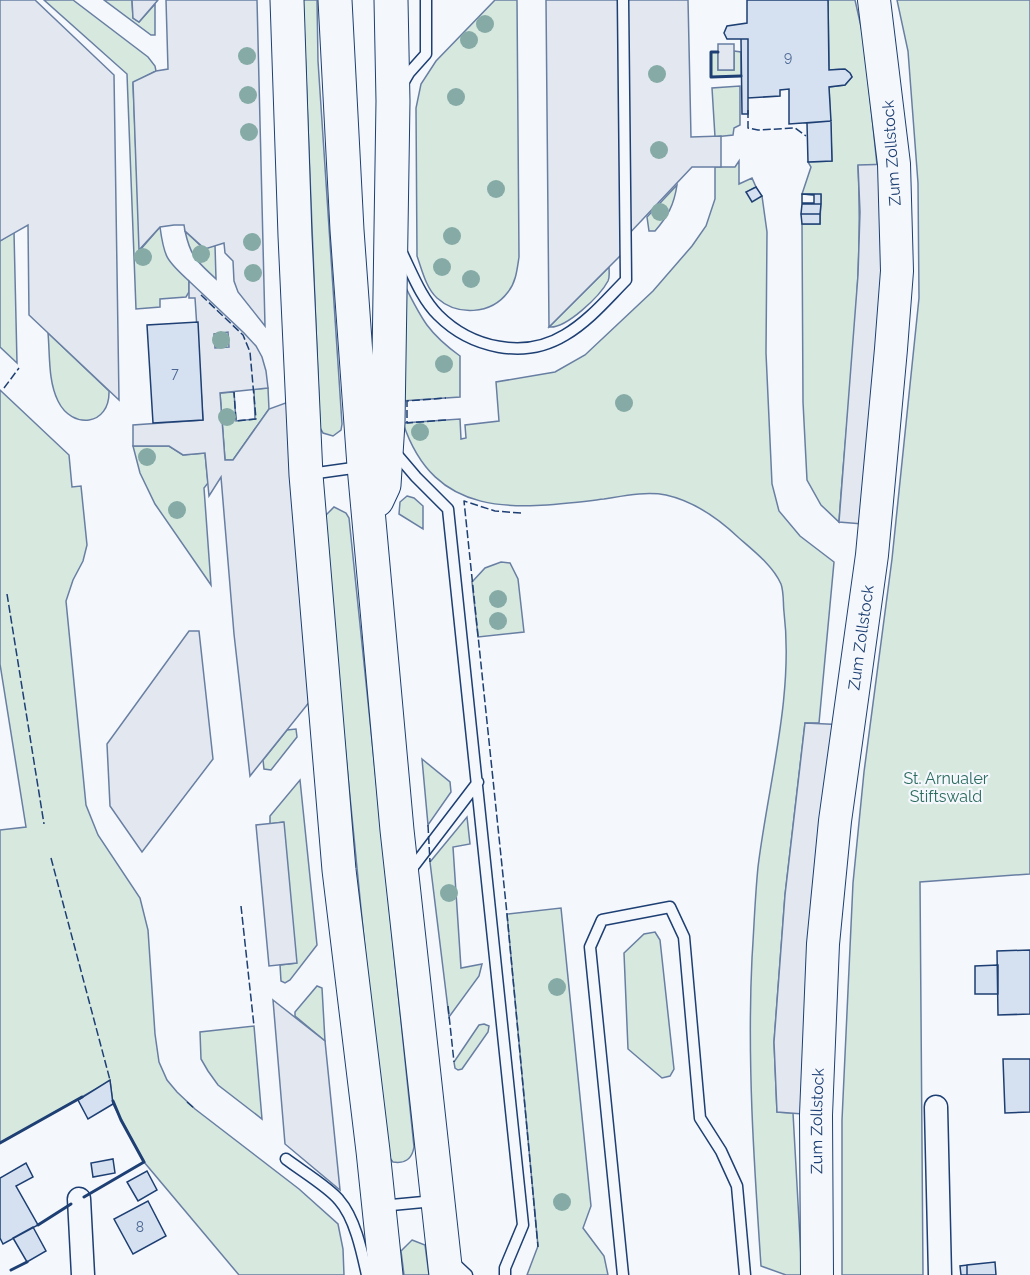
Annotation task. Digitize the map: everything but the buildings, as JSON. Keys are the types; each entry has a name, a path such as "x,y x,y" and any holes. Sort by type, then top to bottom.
{"highway":[{"path":"287,0 306,474 339,870 386,1275"},
{"path":"335,0 347,230 364,466 402,880 445,1264"},
{"path":"369,515 384,485 387,443 393,101 391,0"}],"street":[{"name":"Zum Zollstock","path":"817,1275 816,1115 823,944 835,821 872,555 897,270 894,164 874,0"},
{"path":"936,1107 940,1275"},
{"path":"79,1199 83,1275"}],"lane":[{"path":"393,101 409,73 426,54 426,0"},
{"path":"391,229 420,292 437,314 455,330 474,339 499,349 532,349 564,336 587,319 626,280 623,0"},
{"path":"387,443 448,509 523,1225 505,1268 505,1275"},
{"path":"306,474 364,466"},
{"path":"402,880 478,782"},
{"path":"623,1275 590,947 602,920 670,907 684,937 700,1118 721,1151 737,1186 745,1275"},
{"path":"286,1160 339,1199 361,1246 367,1275"},
{"path":"378,1206 438,1200"},
{"path":"445,1264 467,1275"}],"green space":[{"path":"44,0 73,0 148,57 155,66 156,71 133,83 140,250 160,227 167,257 189,281 189,292 186,297 160,299 160,307 136,309 127,74"},
{"path":"104,0 132,0 133,18 139,22 155,4 155,35 151,35"},
{"path":"303,0 317,0 318,61 342,424 341,430 333,436 323,433 320,428"},
{"path":"495,0 517,0 519,257 513,284 501,300 483,309 464,310 445,304 433,294 417,256 416,108 421,84 436,61"},
{"path":"828,0 855,0 864,40 877,165 858,166 857,299 839,522 821,505 807,480 803,402 802,224 820,224 821,195 802,194 811,167 808,162 832,161 829,87 845,85 852,77 845,70 829,70"},
{"name":"St. Arnualer Stiftswald","path":"897,0 1030,0 1030,874 920,882 923,1275 842,1275 842,1120 853,883 864,772 892,559 919,298 918,183 908,51"},
{"path":"734,51 741,52 741,76 711,77 711,52 718,52 718,70 734,70"},
{"path":"740,86 740,125 734,128 733,135 715,137 712,88"},
{"path":"739,161 739,184 752,178 756,187 747,192 762,196 767,232 766,353 772,484 779,511 800,536 834,562 819,723 805,723 785,895 774,1042 777,1112 793,1113 802,1275 786,1275 761,1266 751,1074 752,958 757,878 786,675 781,584 763,559 723,524 696,506 666,495 643,494 572,503 512,505 484,502 459,493 436,478 418,455 403,423 460,419 461,439 466,438 465,425 499,421 496,382 555,372 585,355 653,291 692,246 706,226 715,199 715,167 735,167"},
{"path":"677,185 667,215 655,231 649,231 647,217"},
{"path":"185,231 204,249 215,245 216,279 196,258"},
{"path":"14,232 17,363 0,347 0,241"},
{"path":"609,267 608,281 590,303 564,323 549,327"},
{"path":"403,282 432,332 460,356 460,397 401,401"},
{"path":"48,333 109,391 108,403 97,417 81,420 72,417 58,401 51,376"},
{"path":"268,388 269,409 233,460 225,460 220,393 234,392 236,421 255,419 254,389"},
{"path":"0,390 69,455 72,487 81,486 87,545 83,561 66,601 86,805 98,835 140,898 148,930 159,1062 167,1080 195,1109 299,1189 338,1224 343,1249 344,1275 239,1275 144,1162 113,1104 110,1081 0,1143 0,830 26,827 0,664"},
{"path":"133,446 169,446 183,455 205,453 208,483 204,488 211,585 155,504 140,473"},
{"path":"407,496 414,498 423,506 423,529 399,514 400,502"},
{"path":"334,507 346,513 349,518 414,1147 410,1158 401,1162 393,1162 385,1152 323,523 324,517"},
{"path":"501,562 510,563 518,579 524,632 478,637 472,582 485,568"},
{"path":"296,729 297,737 271,770 264,769 263,760 287,730"},
{"path":"422,759 450,782 451,792 428,825"},
{"path":"300,780 317,945 290,980 285,983 281,981 280,965 296,963 283,822 270,824 270,816"},
{"path":"467,817 470,844 453,847 461,968 482,964 479,976 449,1017 430,862"},
{"path":"561,908 591,1206 583,1228 604,1256 608,1275 527,1275 538,1246 507,914"},
{"path":"655,932 660,940 674,1069 670,1076 662,1078 628,1049 624,953 644,934"},
{"path":"317,986 322,988 325,1041 295,1016 295,1012"},
{"path":"479,1025 489,1026 488,1032 462,1069 458,1070 454,1062"},
{"path":"254,1026 262,1119 218,1085 201,1059 200,1032"},
{"path":"412,1240 425,1245 429,1275 404,1275 401,1251"}],"shaded area":[{"path":"0,0 35,0 114,75 119,400 29,315 28,225 0,241"},
{"path":"132,0 158,0 139,22 133,18"},
{"path":"166,0 257,0 265,326 238,292 234,281 233,261 225,253 224,243 205,249 185,231 184,225 174,225 160,227 139,250 133,82 156,71 168,69"},
{"path":"546,0 688,0 691,137 721,136 721,167 692,167 626,237 626,250 549,327"},
{"path":"718,44 734,44 734,70 718,70"},
{"path":"894,164 875,525 839,522 858,275 860,212 858,165"},
{"path":"189,281 256,346 266,371 268,388 220,393 225,460 233,460 269,409 302,397 323,685 250,776 234,634 221,477 209,496 205,453 183,455 169,446 133,446 133,425 203,420 195,298 189,298","holes":["228,332 229,347 215,348 214,334"]},
{"path":"189,631 199,631 213,759 142,852 110,806 107,744"},
{"path":"805,723 848,725 816,1115 777,1112 774,1042 785,895"},
{"path":"284,822 297,963 269,966 256,825"},
{"path":"273,1000 325,1041 340,1190 285,1144"}],"fence":[{"path":"748,110 748,128 758,130 795,128 806,136"},
{"path":"201,295 243,335 250,352 256,419 236,421 234,392"},
{"path":"4,388 19,368"},
{"path":"446,398 407,401 407,423 446,420"},
{"path":"521,513 495,511 464,501 507,914 538,1247"},
{"path":"7,594 44,824"},
{"path":"428,825 430,862"},
{"path":"51,858 110,1080"},
{"path":"241,906 254,1026"},
{"path":"448,1006 454,1062"},
{"path":"187,1102 195,1109"}],"wall":[{"path":"718,52 711,52 711,77 741,76"},
{"path":"0,1143 82,1097"},
{"path":"84,1197 144,1162 113,1101"},
{"path":"38,1225 71,1204"},
{"path":"11,1270 27,1262"}]}
